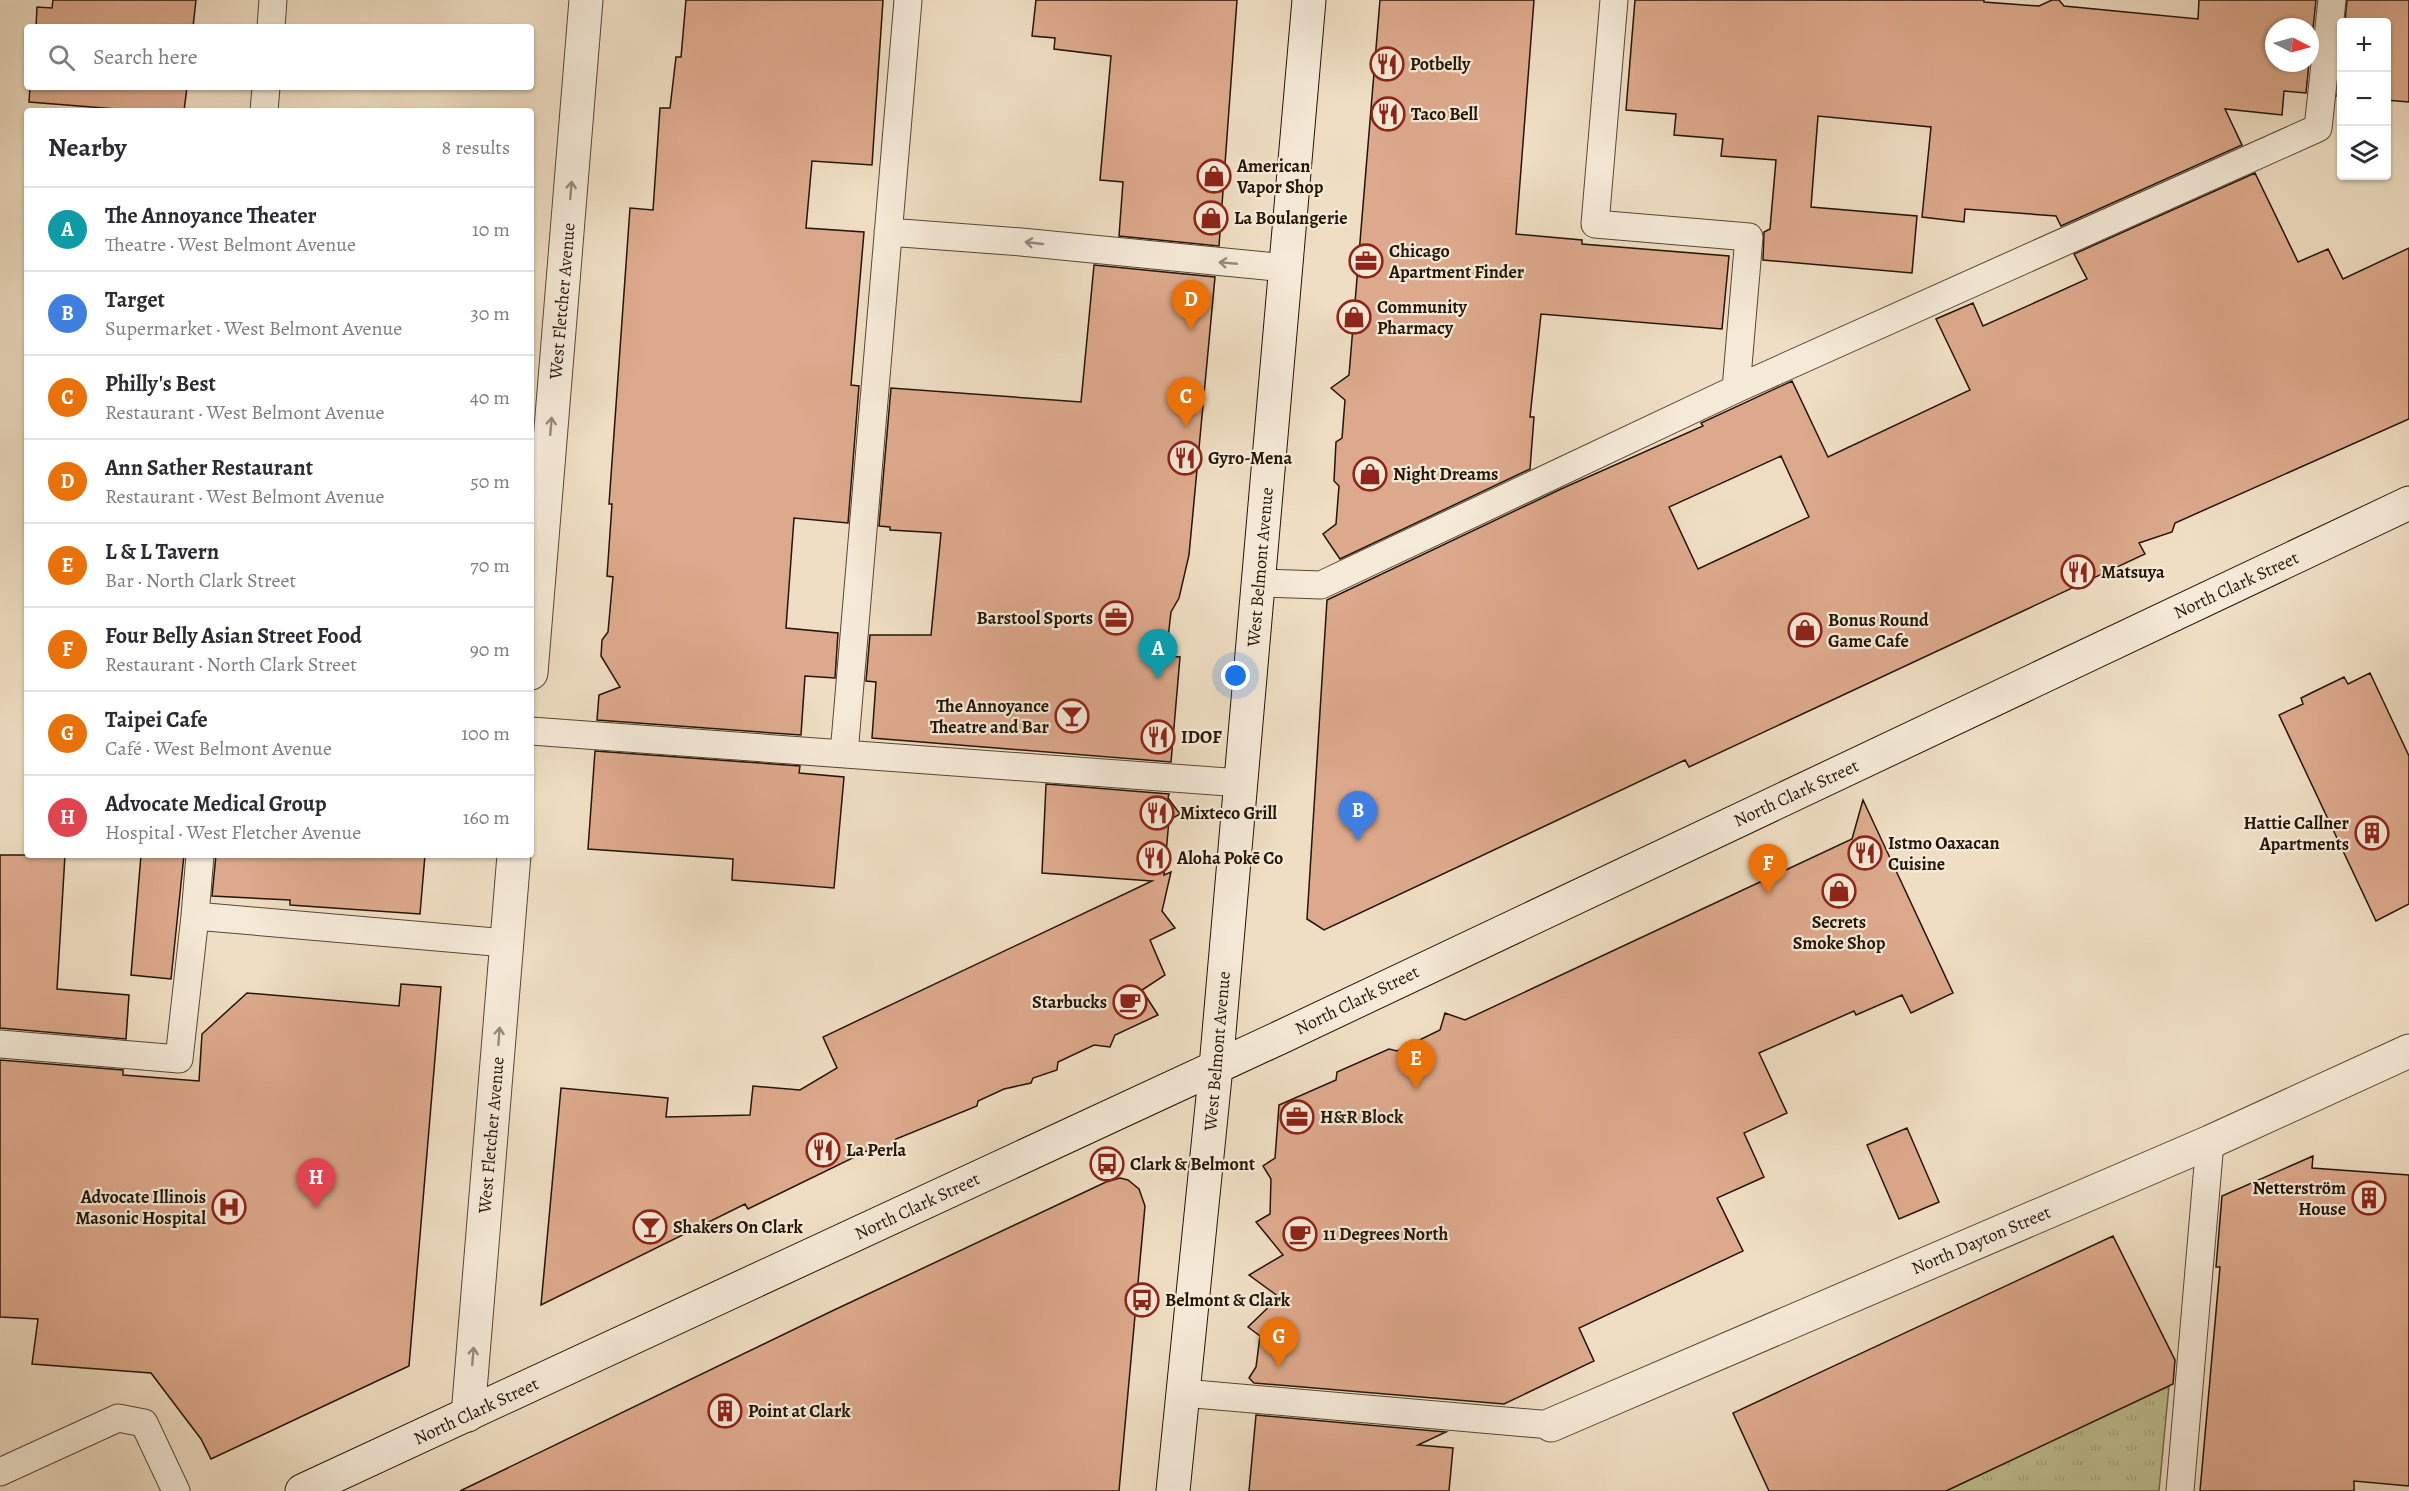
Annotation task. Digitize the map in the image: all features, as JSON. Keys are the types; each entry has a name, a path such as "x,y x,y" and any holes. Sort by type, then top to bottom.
{"main road":[{"name":"West Fletcher Avenue","path":"534,636 586,0"},
{"name":"West Belmont Avenue","path":"1173,1491 1216,1067 1309,0"},
{"name":"North Clark Street","path":"302,1491 1216,1067 2409,503"},
{"name":"West Fletcher Avenue","path":"468,1414 514,858"},
{"name":"North Dayton Street","path":"1551,1425 2210,1142 2409,1051"}],"lane":[{"path":"271,24 273,0"},
{"path":"844,754 908,0"},
{"path":"1614,0 1594,224 1749,237 1736,388"},
{"path":"1259,583 1321,585 1736,388 2318,128 2332,0"},
{"path":"264,108 266,90"},
{"path":"888,232 1021,242 1286,268"},
{"path":"534,731 1241,783"},
{"path":"0,1044 179,1059 200,858"},
{"path":"195,916 506,944"},
{"path":"2180,1491 2210,1142"},
{"path":"1183,1393 1551,1425"},
{"path":"0,1472 118,1418 144,1423 176,1491"}],"green space":[{"path":"2169,1386 2159,1491 1946,1491"}],"building":[{"path":"53,0 196,0 193,24 36,24 37,7 52,8"},
{"path":"686,0 883,0 872,165 812,161 806,228 864,232 851,385 859,386 848,523 794,518 786,628 838,633 835,678 805,676 801,735 597,720 599,695 620,687 601,656 602,640 608,632 613,577 607,576 612,504 609,504 630,208 653,210 660,108 670,108 676,57 681,57"},
{"path":"1036,0 1237,0 1219,246 1119,236 1123,182 1100,180 1111,56 1054,49 1055,38 1032,36"},
{"path":"1380,0 1534,0 1516,234 1582,240 1582,244 1729,256 1722,329 1541,314 1530,417 1534,417 1530,469 1340,559 1323,534 1336,524 1339,486 1334,481 1336,442 1342,438 1345,400 1331,388 1349,375"},
{"path":"1635,0 1984,0 1984,2 2039,6 2052,0 2059,0 2064,6 2198,19 2199,0 2316,0 2314,18 2265,18 2265,72 2308,72 2306,93 2284,91 2282,115 2225,109 2242,145 2061,226 2056,216 1965,209 1964,222 1922,217 1931,127 1818,116 1811,207 1917,216 1912,273 1763,260 1764,232 1770,229 1776,160 1721,156 1723,139 1674,135 1676,114 1626,110"},
{"path":"2347,0 2409,0 2409,102 2391,100 2391,18 2345,18"},
{"path":"30,90 187,90 184,108 104,108 29,102"},
{"path":"2255,173 2298,262 2328,249 2343,279 2409,248 2409,419 2175,523 2172,532 2139,543 2145,554 1689,767 1685,760 1324,930 1307,919 1327,600 1561,489 1703,426 1701,423 1792,381 1828,457 1970,390 1936,319 1973,303 1983,326 2087,279 2074,254","holes":["1781,456 1809,517 1698,569 1669,507"]},
{"path":"1094,265 1215,277 1189,555 1179,598 1171,612 1166,656 1180,657 1171,762 872,738 876,682 866,681 870,635 931,635 941,533 890,530 890,527 879,526 891,388 1081,402"},
{"name":"Hattie Callner Apartments","path":"2370,673 2409,756 2409,904 2376,921 2279,715 2303,704 2301,698 2344,677 2348,684"},
{"path":"595,751 800,766 799,773 844,777 834,888 732,880 733,859 588,849"},
{"path":"1046,784 1169,794 1168,798 1180,814 1169,820 1164,875 1171,872 1162,911 1175,928 1150,940 1165,975 1142,990 1158,1015 1115,1035 1110,1047 1094,1045 1058,1062 1057,1070 1033,1078 1031,1083 1004,1089 978,1101 977,1106 896,1139 891,1152 877,1146 748,1209 745,1204 541,1305 561,1088 668,1098 666,1117 750,1115 753,1086 800,1090 837,1068 823,1037 1152,881 1042,873"},
{"path":"1863,800 1953,993 1911,1013 1902,995 1856,1015 1854,1011 1759,1053 1787,1113 1744,1133 1764,1177 1717,1198 1743,1251 1579,1328 1594,1361 1504,1404 1254,1383 1249,1378 1256,1367 1260,1336 1248,1327 1279,1297 1249,1275 1283,1255 1256,1222 1270,1214 1271,1179 1263,1166 1275,1158 1279,1105 1336,1080 1337,1072 1389,1049 1397,1051 1440,1030 1445,1013 1465,1020 1852,839"},
{"path":"0,855 24,855 24,858 65,858 57,989 129,995 126,1039 0,1028"},
{"path":"141,858 184,858 171,979 131,975"},
{"path":"216,858 425,858 420,914 290,905 290,900 212,896"},
{"name":"Advocate Illinois Masonic Hospital","path":"401,984 441,987 409,1366 211,1459 201,1439 151,1373 32,1364 38,1319 0,1317 0,1060 123,1070 123,1075 199,1081 202,1034 247,993 399,1006"},
{"path":"1907,1128 1939,1202 1899,1219 1867,1145"},
{"path":"2313,1156 2312,1168 2409,1175 2409,1486 2354,1481 2354,1491 2200,1491 2220,1267 2216,1267 2222,1196"},
{"path":"1120,1178 1128,1180 1139,1189 1145,1206 1119,1491 460,1491 832,1311 1106,1182"},
{"path":"2113,1236 2175,1360 2173,1384 1946,1491 1769,1491 1733,1413"},
{"path":"1256,1415 1446,1432 1418,1445 1453,1448 1449,1491 1249,1491"}],"place":[{"name":"Potbelly","path":"1387,64"},
{"name":"Taco Bell","path":"1388,114"},
{"name":"American Vapor Shop","path":"1214,176"},
{"name":"La Boulangerie","path":"1211,218"},
{"name":"Chicago Apartment Finder","path":"1366,261"},
{"name":"Community Pharmacy","path":"1354,317"},
{"name":"Ann Sather Restaurant","path":"1191,330"},
{"name":"Philly's Best","path":"1186,427"},
{"name":"Gyro-Mena","path":"1185,458"},
{"name":"Night Dreams","path":"1370,474"},
{"name":"Matsuya","path":"2078,572"},
{"name":"Barstool Sports","path":"1116,618"},
{"name":"Bonus Round Game Cafe","path":"1805,630"},
{"name":"The Annoyance Theater","path":"1158,679"},
{"name":"The Annoyance Theatre and Bar","path":"1072,716"},
{"name":"IDOF","path":"1158,737"},
{"name":"Mixteco Grill","path":"1157,813"},
{"name":"Hattie Callner Apartments","path":"2372,833"},
{"name":"Target","path":"1358,841"},
{"name":"Istmo Oaxacan Cuisine","path":"1865,853"},
{"name":"Aloha Pokē Co","path":"1154,858"},
{"name":"Secrets Smoke Shop","path":"1839,891"},
{"name":"Four Belly Asian Street Food","path":"1768,894"},
{"name":"Starbucks","path":"1130,1002"},
{"name":"L & L Tavern","path":"1416,1089"},
{"name":"H&R Block","path":"1297,1117"},
{"name":"La Perla","path":"823,1150"},
{"name":"Clark & Belmont","path":"1107,1164"},
{"name":"Netterström House","path":"2369,1198"},
{"name":"Advocate Illinois Masonic Hospital","path":"229,1207"},
{"name":"Advocate Medical Group","path":"316,1208"},
{"name":"Shakers On Clark","path":"650,1227"},
{"name":"11 Degrees North","path":"1300,1234"},
{"name":"Belmont & Clark","path":"1142,1300"},
{"name":"Taipei Cafe","path":"1279,1367"},
{"name":"Point at Clark","path":"725,1411"}]}
